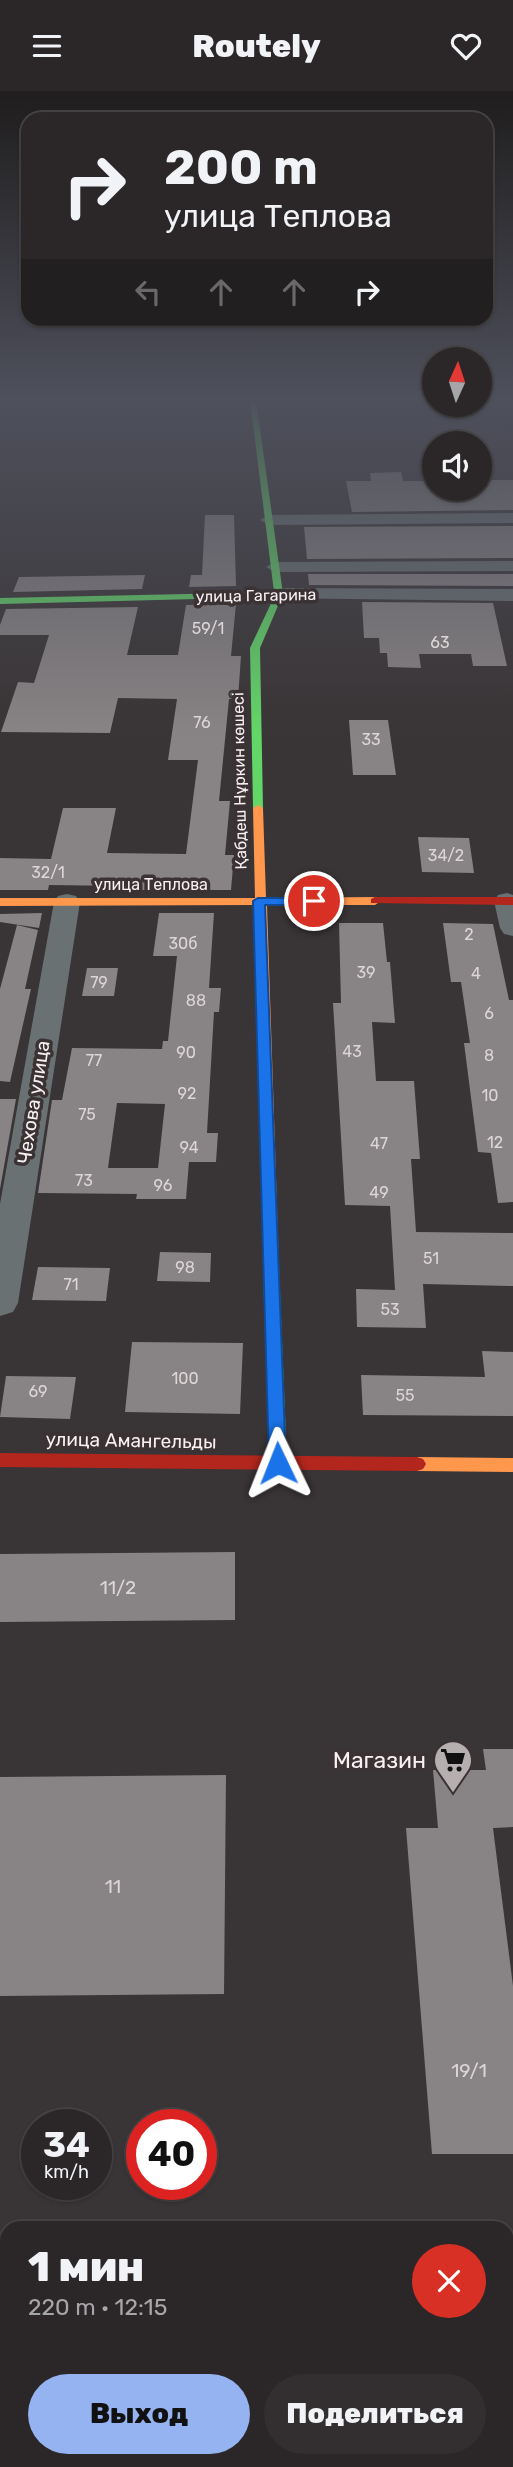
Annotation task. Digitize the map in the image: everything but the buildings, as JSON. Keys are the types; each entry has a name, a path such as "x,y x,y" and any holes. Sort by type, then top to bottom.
{"street":[{"path":"268,511 279,594"},
{"path":"269,520 513,518"},
{"path":"275,567 513,566"},
{"name":"улица Гагарина","path":"0,601 279,594 513,595"},
{"name":"Қабдеш Нұркин көшесі","path":"278,1463 258,901 255,648 279,594"},
{"path":"510,901 513,928"},
{"name":"улица Теплова","path":"0,902 510,901"},
{"name":"Чехова улица","path":"0,1303 67,902"},
{"name":"улица Амангельды","path":"0,1460 513,1465"}],"traffic: fast":[{"path":"258,808 255,648 279,594 268,511"},
{"path":"0,601 279,594"},
{"path":"271,1267 278,1463"}],"traffic: slow":[{"path":"258,808 271,1267"},
{"path":"0,902 375,901"},
{"path":"417,1464 513,1465"}],"traffic: jam":[{"path":"375,901 513,901"},
{"path":"0,1460 417,1464"}],"place":[{"name":"Магазин","path":"453,1794"}],"route":[{"path":"278,1463 258,901 314,901"}]}
